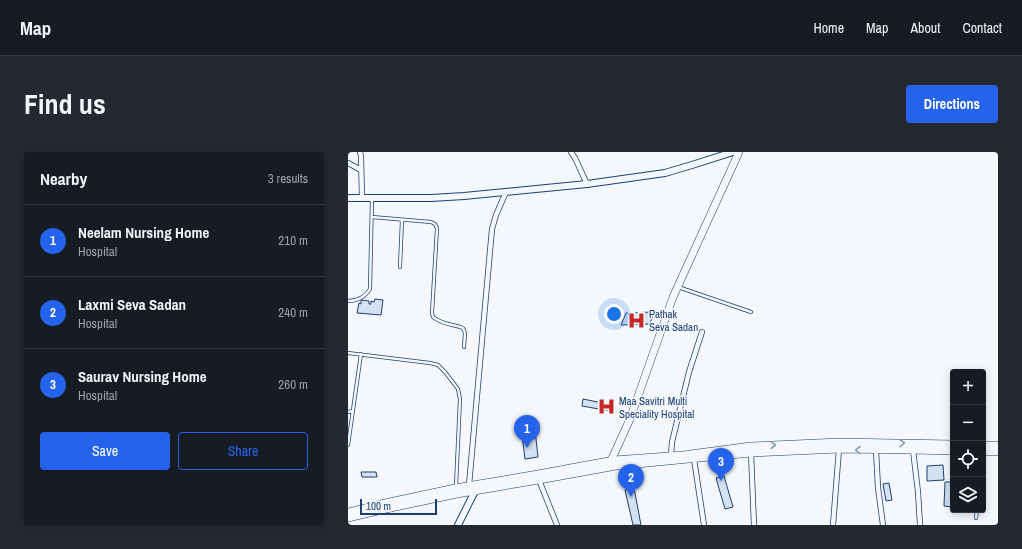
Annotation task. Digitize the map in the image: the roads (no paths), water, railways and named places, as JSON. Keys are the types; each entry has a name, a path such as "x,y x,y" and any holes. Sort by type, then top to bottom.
{"main road":[{"path":"610,464 630,419 677,287 739,152"},
{"path":"348,512 469,485 671,455 734,452 839,442 950,444"},
{"path":"986,445 998,445"},
{"path":"751,450 839,449 950,451"},
{"path":"986,452 998,452"},
{"path":"348,518 475,491 539,480 610,464 694,459 720,453"}],"street":[{"path":"360,152 362,198"},
{"path":"572,152 587,184"},
{"path":"348,198 432,198 587,184 665,172 692,166 732,152"},
{"path":"348,163 361,170"},
{"path":"469,485 492,229 496,215 506,192"},
{"path":"671,455 672,442 689,372 702,332"},
{"path":"833,525 839,449"},
{"path":"751,450 754,525"},
{"path":"876,450 878,488 883,525"},
{"path":"913,450 920,525"},
{"path":"694,459 704,525"},
{"path":"539,480 556,525"},
{"path":"458,525 478,484"}],"lane":[{"path":"348,301 354,301 362,298 370,289 372,198"},
{"path":"372,217 431,222 435,224 437,228 432,313 433,317 437,320 448,325 463,328 465,333 464,347"},
{"path":"400,267 402,220"},
{"path":"677,287 751,312"},
{"path":"348,353 430,363 438,366 445,372 458,389 460,399 456,488"},
{"path":"348,445 361,354"},
{"path":"348,412 353,411"},
{"path":"976,518 977,513"}],"place":[{"name":"Pathak Seva Sadan","path":"636,320"},
{"name":"Maa Savitri Multi Speciality Hospital","path":"606,407"},
{"name":"Neelam Nursing Home","path":"527,448"},
{"name":"Saurav Nursing Home","path":"721,481"},
{"name":"Laxmi Seva Sadan","path":"631,497"}]}
